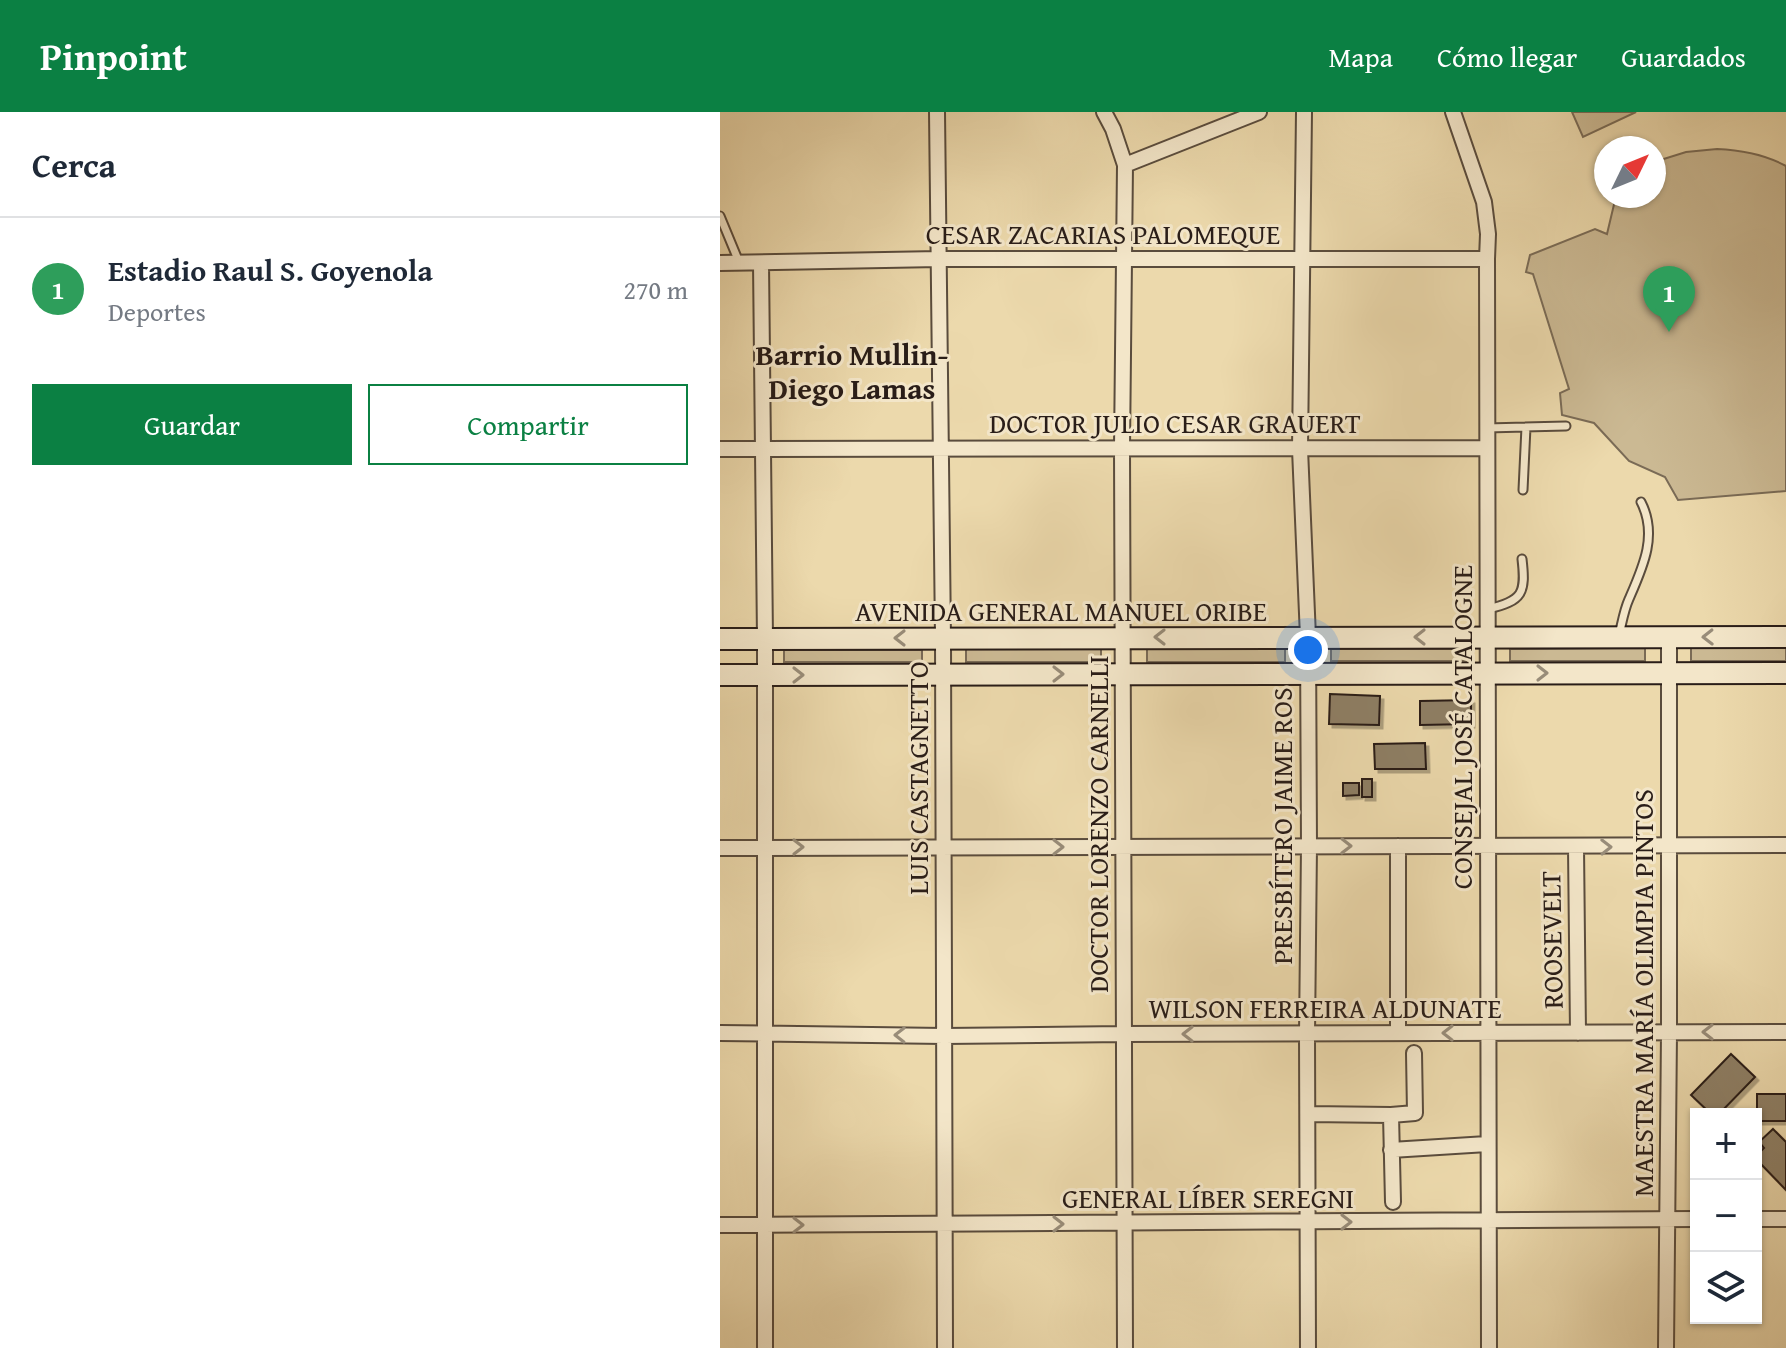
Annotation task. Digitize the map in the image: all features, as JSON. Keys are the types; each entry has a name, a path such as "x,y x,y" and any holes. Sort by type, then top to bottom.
{"main road":[{"name":"AVENIDA GENERAL MANUEL ORIBE","path":"720,639 1786,637"},
{"path":"720,675 1786,673"}],"street":[{"name":"LUIS CASTAGNETTO","path":"937,112 943,638 945,1348"},
{"name":"DOCTOR LORENZO CARNELLI","path":"1104,112 1125,165 1122,448 1125,1348"},
{"path":"1125,165 1259,112"},
{"name":"PRESBÍTERO JAIME ROS","path":"1304,112 1300,449 1308,637 1308,1348"},
{"name":"CONSEJAL JOSÉ CATALOGNE","path":"1453,112 1484,202 1488,234 1489,1348"},
{"name":"CESAR ZACARIAS PALOMEQUE","path":"720,263 1124,258 1487,259"},
{"path":"761,263 765,639 765,1348"},
{"name":"DOCTOR JULIO CESAR GRAUERT","path":"720,449 1487,448"},
{"name":"MAESTRA MARÍA OLIMPIA PINTOS","path":"1666,1348 1669,638"},
{"path":"720,848 1786,845"},
{"path":"1398,846 1398,1033"},
{"name":"ROOSEVELT","path":"1576,847 1578,1033"},
{"name":"WILSON FERREIRA ALDUNATE","path":"720,1033 944,1036 1786,1032"},
{"path":"1308,1114 1415,1113 1414,1053"},
{"path":"1391,1115 1393,1202"},
{"path":"1391,1150 1487,1144"},
{"name":"GENERAL LÍBER SEREGNI","path":"720,1225 1690,1219"},
{"path":"1762,1219 1786,1219"}],"lane":[{"path":"720,216 740,264"},
{"path":"1486,428 1566,426"},
{"path":"1523,490 1526,427"},
{"path":"1618,638 1648,544 1649,517 1641,502"},
{"path":"1486,609 1507,604 1520,595 1524,581 1522,559"}],"shaded area":[{"path":"1572,112 1636,112 1583,137"},
{"path":"1735,150 1769,158 1786,166 1786,491 1678,500 1665,477 1629,461 1594,423 1562,415 1560,393 1569,389 1533,274 1526,272 1530,255 1595,229 1607,234 1613,208 1666,208 1666,158 1686,152"},
{"path":"1645,648 1645,661 1510,661 1510,649"},
{"path":"1691,648 1786,648 1786,661 1691,661"},
{"path":"966,649 1101,649 1101,662 966,662"},
{"path":"1147,649 1285,649 1285,662 1147,662"},
{"path":"1331,649 1466,649 1466,661 1331,661"},
{"path":"784,650 922,650 922,662 784,662"}],"building":[{"path":"1330,694 1380,696 1379,725 1329,724"},
{"path":"1471,700 1471,724 1420,725 1420,701"},
{"path":"1425,743 1426,769 1375,769 1374,744"},
{"path":"1362,779 1372,779 1372,797 1362,797"},
{"path":"1343,783 1359,783 1359,795 1343,796"},
{"path":"1731,1054 1755,1077 1725,1108 1705,1108 1691,1095"},
{"path":"1757,1094 1786,1094 1786,1121 1762,1121 1762,1108 1757,1108"},
{"path":"1773,1129 1786,1142 1786,1190 1762,1165 1762,1139"}],"place":[{"name":"Estadio Raul S. Goyenola","path":"1669,332"}],"district":[{"name":"Barrio Mullin- Diego Lamas","path":"852,371"}]}
